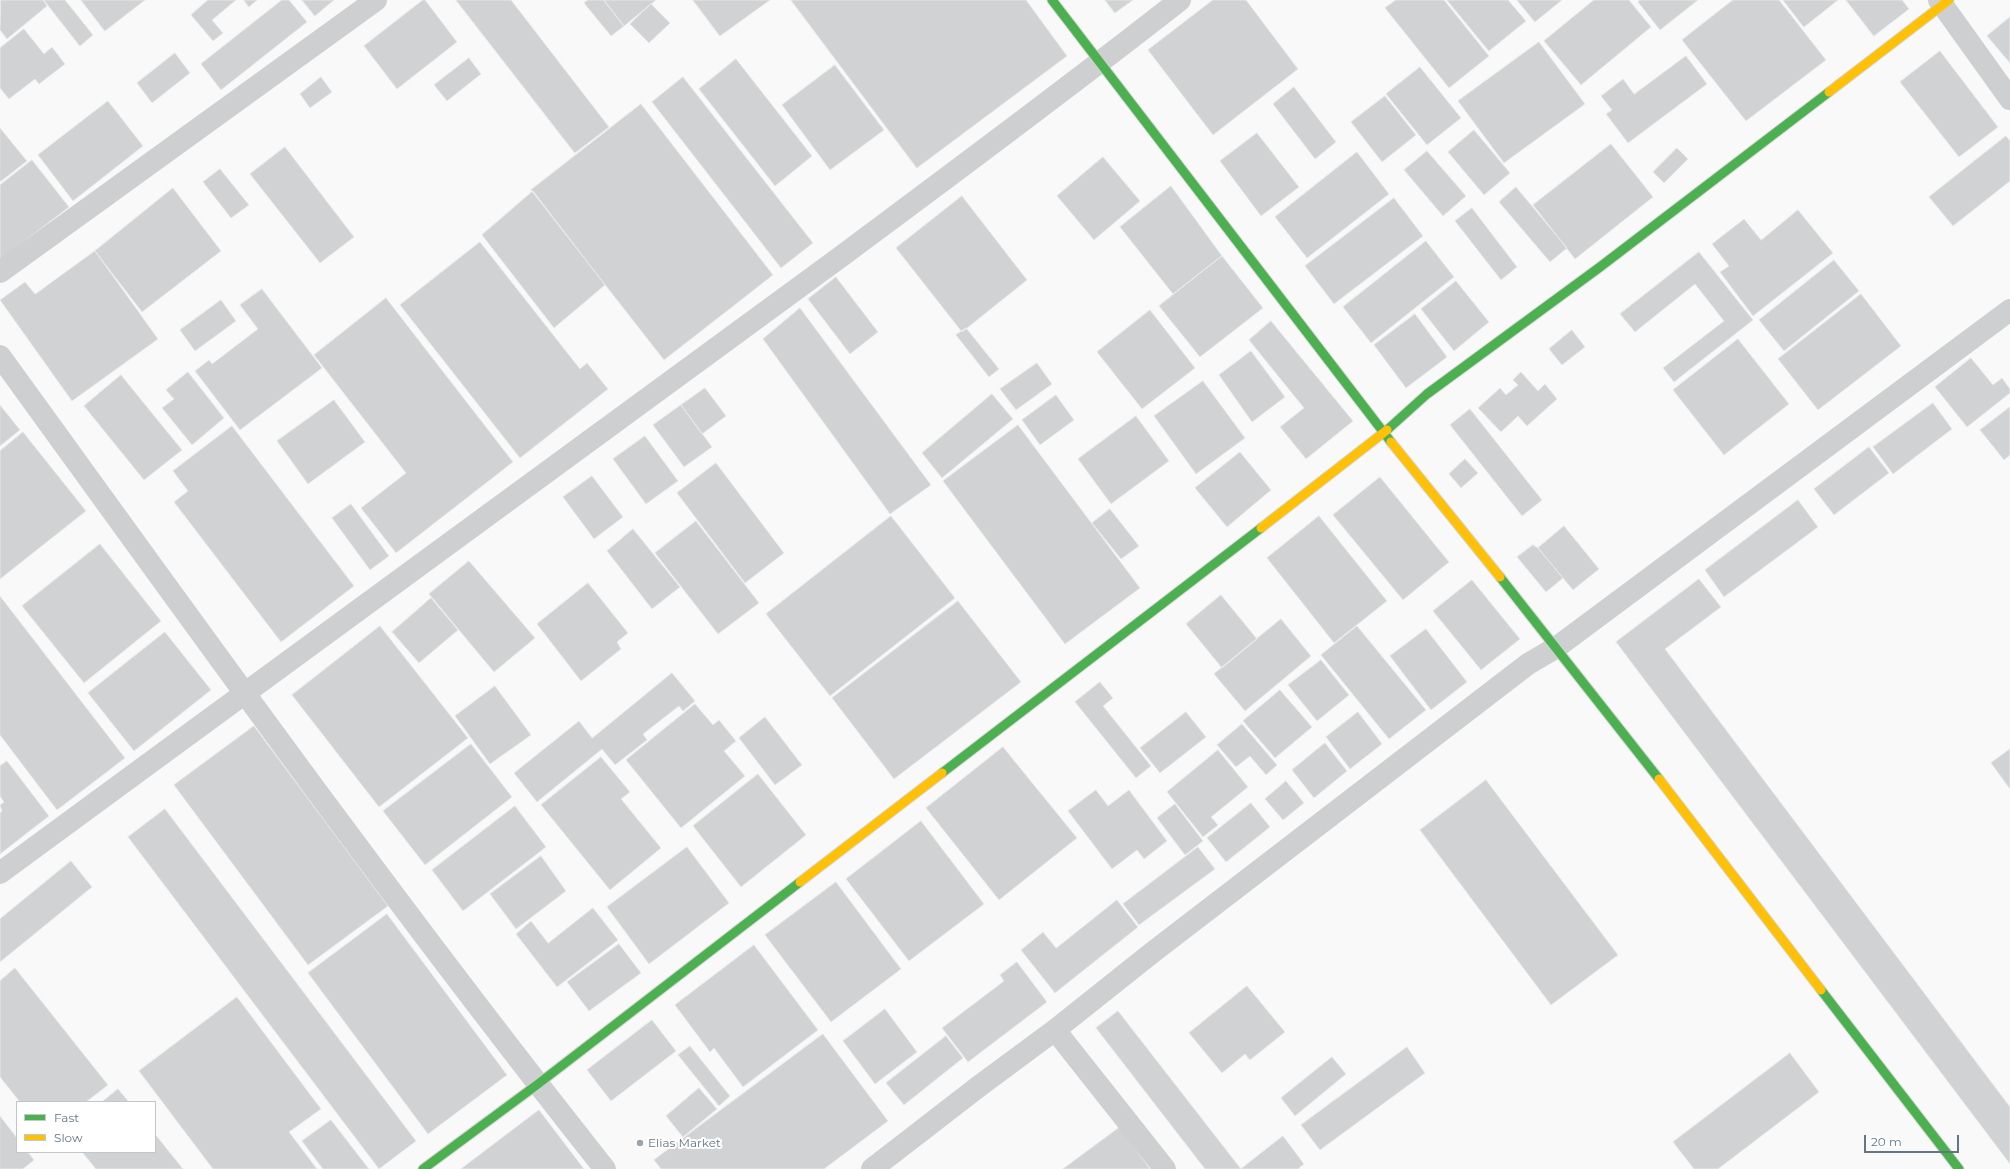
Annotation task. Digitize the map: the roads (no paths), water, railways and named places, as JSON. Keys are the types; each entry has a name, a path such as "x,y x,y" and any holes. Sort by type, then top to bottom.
{"street":[{"path":"0,272 376,0"},
{"path":"1052,0 1384,433 1557,647 1959,1169"},
{"path":"0,873 682,374 1101,63 1180,0"},
{"path":"423,1169 510,1103 538,1084 1384,433 1427,394 1600,267 1944,1 2010,99"},
{"path":"872,1169 1055,1030 1159,947 1528,664 1557,647 2010,310"},
{"path":"0,356 244,693 538,1084 605,1169"},
{"path":"1055,1030 1165,1169"}],"place":[{"name":"Elias Market","path":"640,1143"}]}
